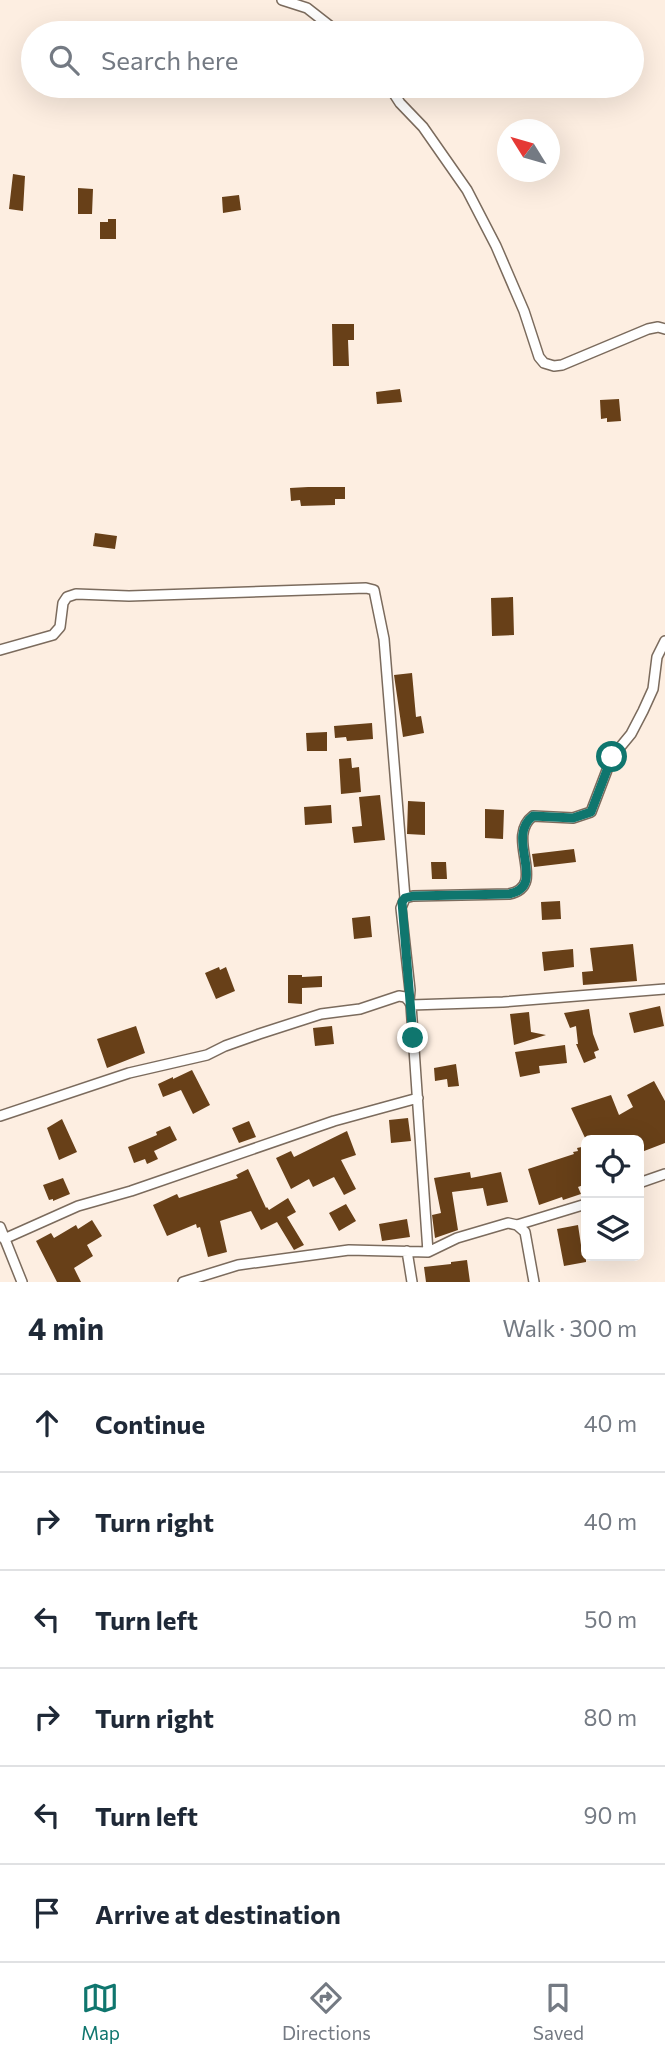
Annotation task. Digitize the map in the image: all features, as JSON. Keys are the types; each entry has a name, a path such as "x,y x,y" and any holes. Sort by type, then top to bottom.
{"street":[{"path":"282,0 307,8 324,21"},
{"path":"396,98 423,127 467,190 496,246 524,311 538,357 544,363 562,365 648,329 665,329"},
{"path":"0,650 53,635 60,627 63,603 67,597 76,594 129,596 374,590 384,639 405,898 401,908 410,990 428,1252"},
{"path":"405,898 509,894 521,889 527,874 522,837 526,821 533,816 573,818 591,812 612,757 631,734 653,689 657,657 665,641"},
{"path":"410,1003 503,1002 665,989"},
{"path":"0,1116 129,1073 200,1058 259,1034 321,1014 360,1009 399,996 405,997 410,1003"},
{"path":"4,1238 78,1206 131,1191 334,1121 418,1098"},
{"path":"644,1181 665,1174"},
{"path":"183,1282 238,1265 349,1250 428,1252 457,1238 508,1223 517,1225 581,1205"},
{"path":"517,1225 525,1233 534,1282"},
{"path":"0,1227 22,1282"},
{"path":"407,1251 412,1282"}],"building":[{"path":"13,174 25,176 23,211 9,209"},
{"path":"78,188 93,189 92,214 78,214"},
{"path":"239,195 241,210 223,213 222,197"},
{"path":"108,219 116,219 116,239 100,239 100,222 108,222"},
{"path":"332,324 354,324 354,340 348,340 349,366 333,366"},
{"path":"400,389 402,402 377,404 376,392"},
{"path":"619,399 621,421 607,422 607,418 601,419 600,400"},
{"path":"345,487 345,499 335,499 335,505 301,506 300,500 291,501 290,488"},
{"path":"95,533 117,536 115,549 93,546"},
{"path":"513,597 514,635 492,636 491,598"},
{"path":"412,673 416,717 421,716 424,733 403,737 394,675"},
{"path":"372,723 373,739 347,741 346,737 335,738 334,726"},
{"path":"327,732 327,751 307,751 306,733"},
{"path":"351,758 352,768 359,767 361,792 341,794 339,759"},
{"path":"380,795 385,840 354,843 352,827 362,826 359,797"},
{"path":"408,801 425,802 425,835 407,834"},
{"path":"331,805 332,823 305,825 304,807"},
{"path":"485,809 504,810 503,839 485,838"},
{"path":"574,849 576,862 534,867 532,854"},
{"path":"431,862 446,862 447,879 432,879"},
{"path":"560,901 561,919 542,920 541,902"},
{"path":"370,916 372,937 354,939 352,918"},
{"path":"633,944 637,981 583,985 582,972 593,971 590,948"},
{"path":"573,949 574,967 544,971 542,952"},
{"path":"219,967 220,970 226,967 235,991 216,999 205,973"},
{"path":"288,975 322,976 322,987 302,988 302,1004 288,1003"},
{"path":"660,1006 664,1026 634,1033 629,1013"},
{"path":"589,1009 599,1050 594,1052 596,1058 584,1063 576,1044 576,1026 570,1028 564,1013"},
{"path":"529,1012 531,1032 546,1035 514,1045 510,1014"},
{"path":"136,1026 145,1053 107,1068 97,1039"},
{"path":"332,1026 334,1044 315,1046 313,1028"},
{"path":"565,1045 567,1063 539,1066 540,1073 520,1077 515,1052"},
{"path":"456,1064 459,1086 448,1087 447,1079 435,1081 434,1068"},
{"path":"192,1070 210,1105 193,1114 181,1090 163,1097 158,1084"},
{"path":"654,1081 665,1101 665,1143 644,1151 644,1135 584,1135 571,1108 611,1095 619,1115 633,1107 627,1095"},
{"path":"408,1118 411,1141 391,1143 389,1120"},
{"path":"62,1119 77,1152 59,1160 47,1128"},
{"path":"249,1121 256,1137 239,1143 232,1128"},
{"path":"170,1126 177,1140 154,1151 158,1159 147,1164 145,1159 134,1163 128,1147 157,1135 156,1132"},
{"path":"347,1131 356,1155 341,1160 356,1189 344,1195 334,1177 313,1187 309,1179 291,1189 276,1158 291,1151 294,1157"},
{"path":"581,1147 581,1186 578,1187 581,1194 539,1205 528,1169 574,1154 573,1152 578,1151 577,1148"},
{"path":"248,1169 266,1208 269,1210 288,1198 296,1212 287,1217 304,1245 294,1250 277,1222 261,1230 251,1211 220,1221 227,1252 208,1257 200,1227 197,1228 196,1224 167,1236 153,1205 177,1194 179,1198 238,1178 236,1175"},
{"path":"470,1172 471,1178 501,1172 508,1202 487,1206 483,1188 452,1192 458,1230 435,1238 432,1215 441,1213 434,1178"},
{"path":"63,1178 70,1194 49,1200 43,1185"},
{"path":"346,1204 356,1221 339,1231 329,1213"},
{"path":"407,1219 410,1237 382,1241 379,1224"},
{"path":"92,1220 102,1236 87,1245 93,1256 74,1268 81,1282 57,1282 36,1241 51,1233 54,1238 76,1225 78,1229"},
{"path":"578,1225 581,1261 586,1262 564,1266 557,1229"},
{"path":"467,1260 470,1282 426,1282 424,1267"}],"route":[{"path":"413,1038 402,902 413,896 509,894 521,889 527,874 522,837 526,821 533,816 573,818 591,812 612,757"}]}
